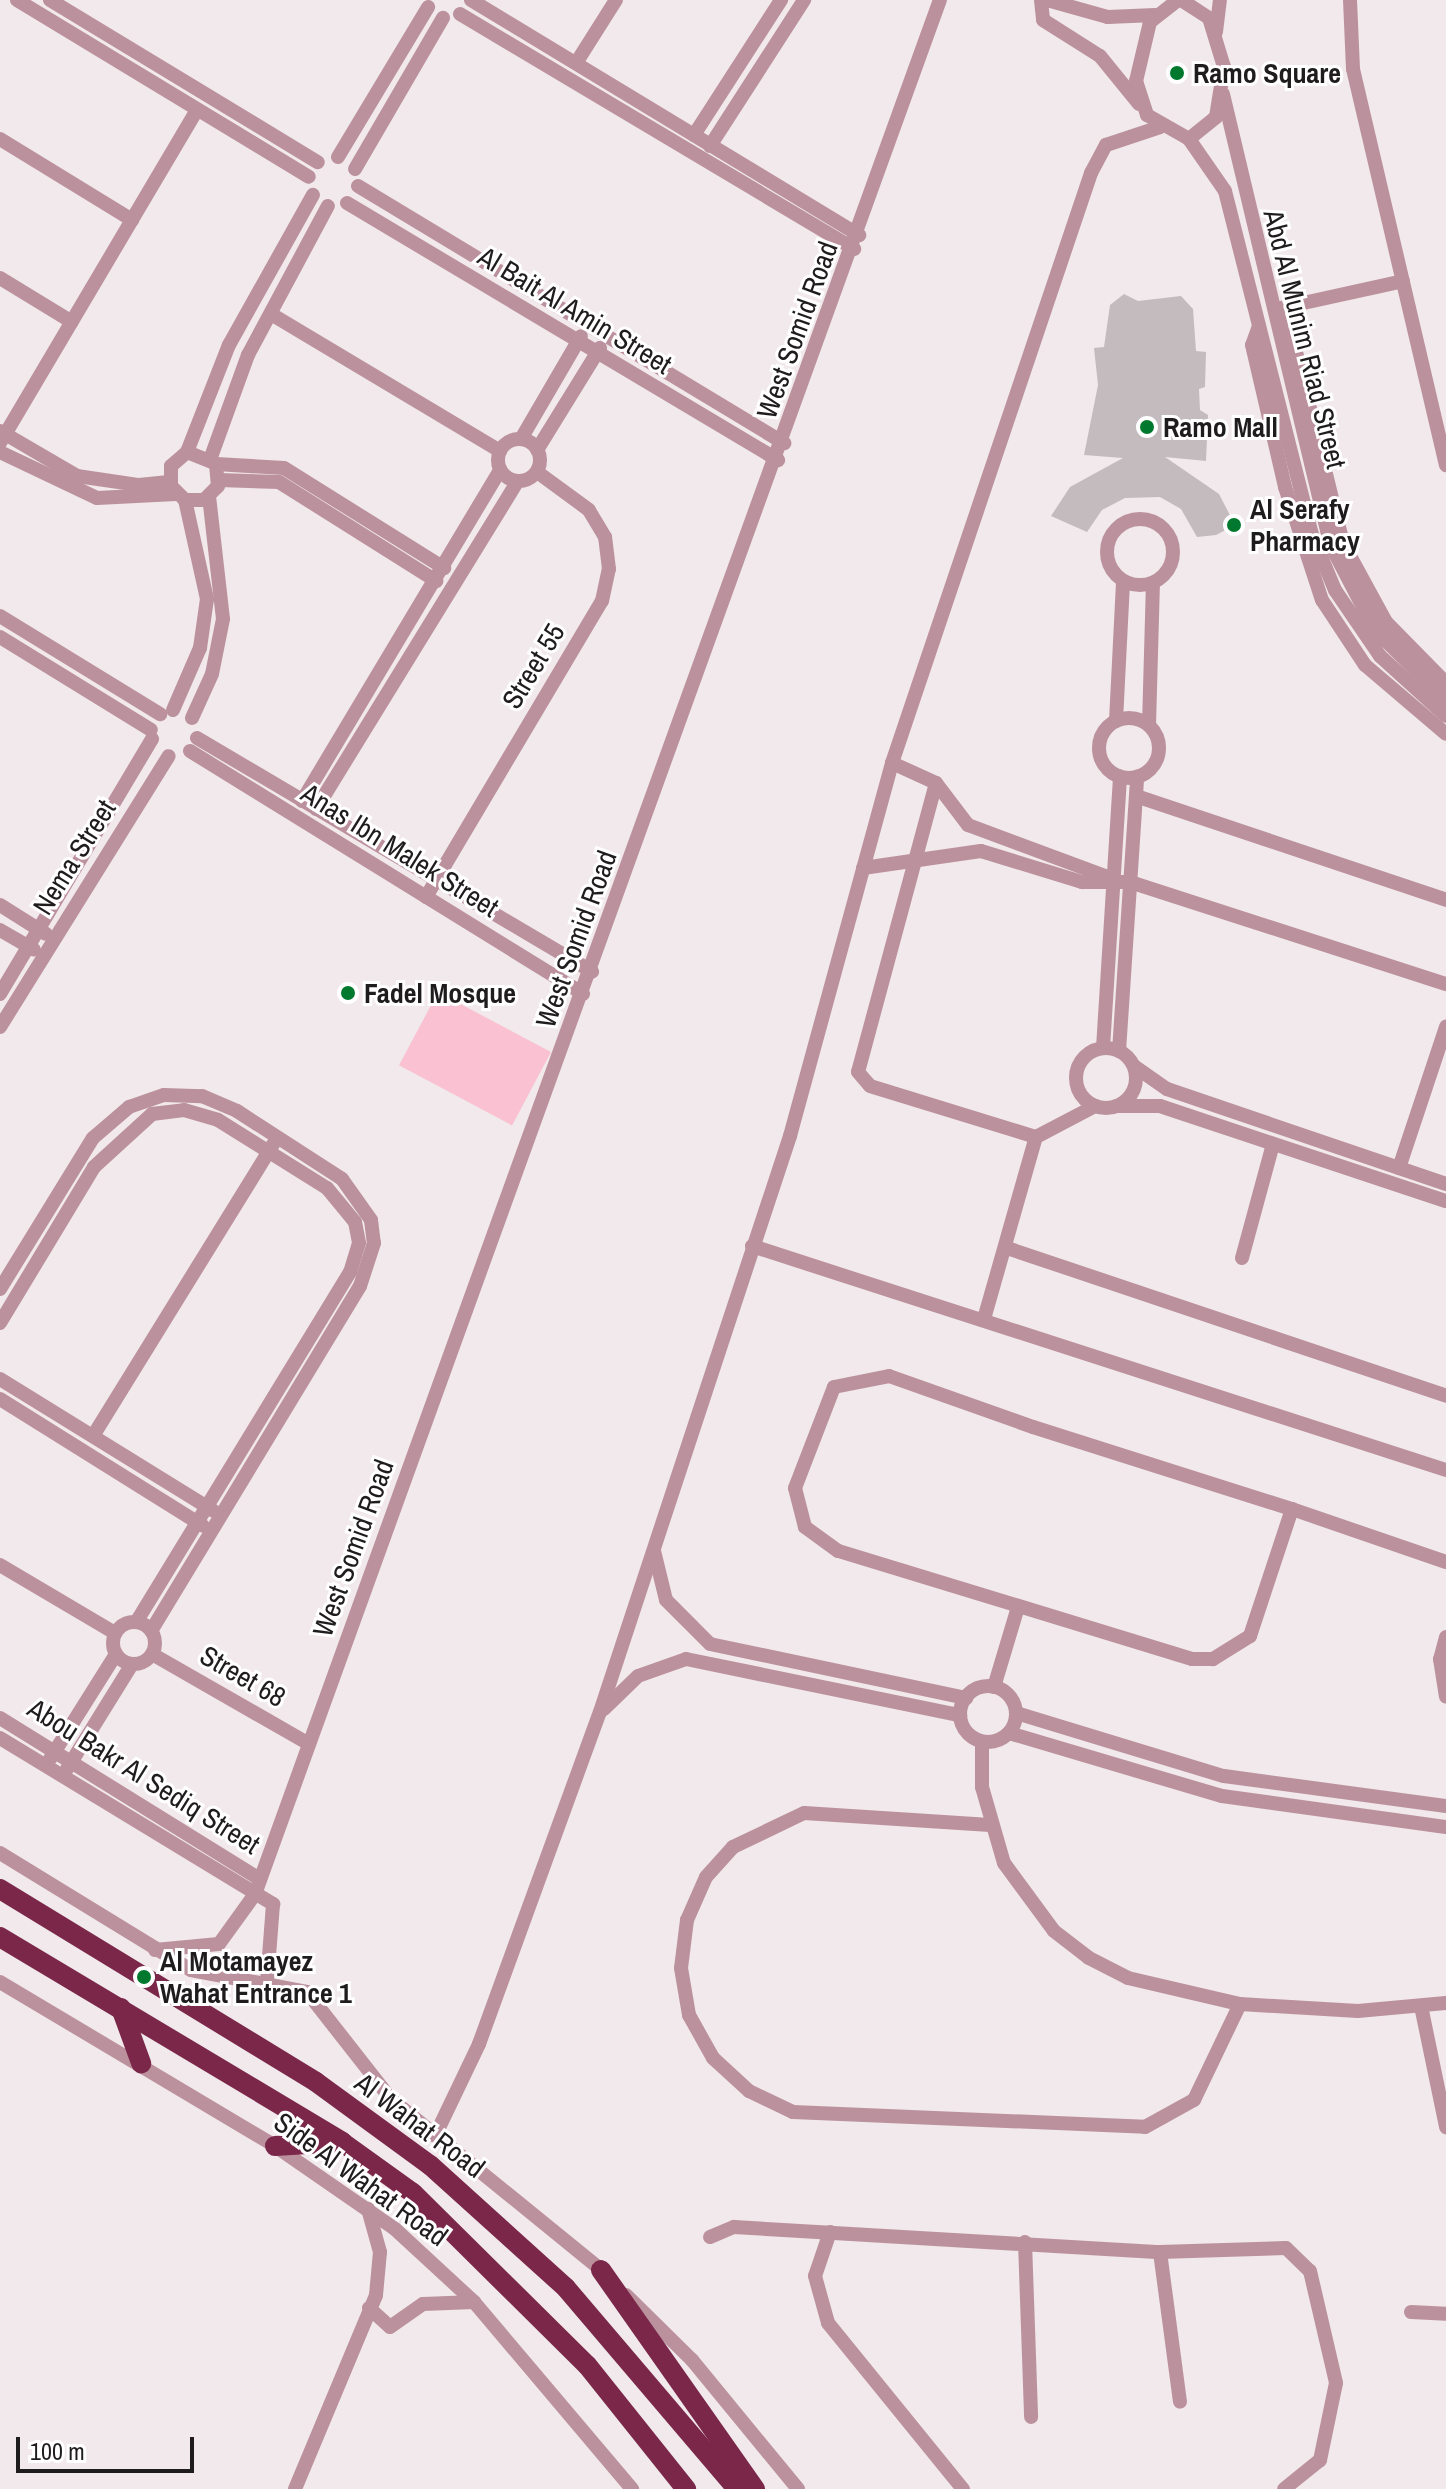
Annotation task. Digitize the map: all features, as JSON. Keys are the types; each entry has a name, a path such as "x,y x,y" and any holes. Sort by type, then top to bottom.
{"highway":[{"name":"Al Wahat Road","path":"0,1889 316,2082 430,2165 566,2288 737,2489"},
{"name":"Al Wahat Road","path":"0,1937 342,2142 413,2193 552,2328 686,2489"},
{"path":"121,2008 141,2063"},
{"path":"275,2146 342,2142"},
{"path":"601,2270 755,2489"}],"street":[{"path":"17,0 309,177"},
{"path":"50,0 318,162"},
{"path":"578,60 616,0"},
{"path":"694,156 781,0"},
{"path":"702,141 804,0"},
{"name":"West Somid Road","path":"155,1950 219,1944 255,1894 778,460 940,0"},
{"path":"1041,0 1043,20 1100,56 1160,127 1189,139 1204,133 1223,94 1216,32 1220,0"},
{"path":"1047,0 1108,17 1170,4 1195,4 1216,32"},
{"path":"1350,0 1353,69 1446,465"},
{"path":"443,18 427,4 338,157 318,162 309,177 313,195 328,206 347,203 358,186 355,169 443,18 466,5"},
{"path":"1147,115 1136,63 1170,4"},
{"path":"466,5 578,60 856,242"},
{"path":"466,5 694,156 856,242"},
{"name":"Abd Al Munim Riad Street","path":"1223,94 1279,308 1323,499 1350,588 1375,630 1446,700"},
{"path":"197,110 2,436 89,479 209,497"},
{"path":"435,2136 479,2044 600,1712 800,1104 892,763 1091,173 1106,145 1160,127"},
{"path":"0,139 132,220"},
{"name":"Abd Al Munim Riad Street","path":"1189,139 1225,191 1257,320 1269,390 1311,532 1335,590 1398,677 1446,716"},
{"path":"338,157 355,169"},
{"name":"Al Bait Al Amin Street","path":"358,186 784,443"},
{"path":"151,735 167,712 206,616 205,566 177,492 171,466 187,452 229,345 313,195"},
{"name":"Al Bait Al Amin Street","path":"347,203 778,460"},
{"path":"0,637 151,735 169,756 193,744 192,718 212,674 223,619 209,497 219,480 214,460 271,314 328,206"},
{"path":"0,278 72,322"},
{"path":"1257,320 1279,308 1403,281"},
{"path":"271,314 500,451"},
{"path":"500,451 521,439 588,326"},
{"path":"299,820 517,482 537,472 537,450 606,336"},
{"path":"1269,390 1292,518 1322,600 1365,665 1446,734"},
{"path":"521,439 537,450"},
{"path":"309,805 500,470 500,451"},
{"path":"0,452 97,498 177,492"},
{"path":"187,452 214,460 284,468 452,585"},
{"path":"500,470 517,482"},
{"name":"Street 55","path":"426,897 602,601 609,569 605,537 589,510 537,472"},
{"path":"219,480 279,482 440,575"},
{"path":"1323,499 1360,581 1396,633 1446,683"},
{"path":"1136,518 1165,529 1173,549 1169,569 1153,583 1123,581 1109,566 1107,545 1117,527 1136,518"},
{"path":"1103,1048 1120,777 1100,755 1102,735 1116,721 1123,581"},
{"path":"1120,777 1137,777 1158,759 1149,725 1153,583"},
{"path":"0,616 167,712 192,718"},
{"path":"1116,721 1149,725"},
{"name":"Nema Street","path":"0,994 151,735"},
{"name":"Anas Ibn Malek Street","path":"193,744 309,805 592,972"},
{"name":"Anas Ibn Malek Street","path":"193,744 299,820 583,994"},
{"name":"Nema Street","path":"0,1027 169,756"},
{"path":"892,763 936,783 968,825 1113,879 1446,984"},
{"path":"1119,1051 1137,777"},
{"path":"936,783 858,1072 870,1086 1036,1137 1095,1106 1160,1106 1446,1201"},
{"path":"1136,796 1446,900"},
{"path":"963,849 968,825"},
{"path":"863,868 963,849 1082,882 1113,879"},
{"path":"0,905 53,939"},
{"path":"0,930 43,955"},
{"path":"1399,1168 1446,1027"},
{"path":"1095,1106 1082,1097 1076,1074 1082,1059 1103,1048 1119,1051 1134,1066 1167,1089 1446,1184"},
{"path":"1117,1106 1133,1090 1134,1066"},
{"path":"0,1289 85,1147 129,1107 164,1095 202,1096 278,1136 337,1176 358,1198 374,1232 365,1276 340,1303 136,1622 115,1633"},
{"path":"0,1323 94,1167 141,1118 196,1111 269,1151 327,1188 350,1213 359,1243 340,1303 221,1516 151,1631 152,1654 132,1664 63,1776"},
{"path":"93,1436 278,1136"},
{"path":"984,1319 1007,1248 1036,1137"},
{"path":"1242,1258 1273,1144"},
{"path":"327,1188 337,1176"},
{"path":"752,1246 1446,1470"},
{"path":"1007,1248 1446,1396"},
{"path":"1292,1509 1250,1636 1213,1659 1170,1655 838,1551 805,1527 795,1488 834,1387 889,1376 1292,1509 1446,1562"},
{"path":"0,1379 221,1516"},
{"path":"0,1399 211,1531"},
{"path":"653,1548 666,1600 710,1644 966,1698 994,1687"},
{"path":"0,1565 115,1633"},
{"path":"994,1687 1018,1607"},
{"path":"136,1622 151,1631"},
{"path":"46,1766 116,1654 115,1633"},
{"path":"1446,1637 1440,1659 1446,1697"},
{"path":"116,1654 132,1664"},
{"name":"Street 68","path":"152,1654 309,1744"},
{"path":"600,1712 638,1676 686,1659 960,1715 982,1742 990,1825 1024,1897 1089,1958 1128,1978 1240,2004 1358,2011 1446,2003"},
{"path":"994,1687 1009,1696 1016,1713 1009,1733"},
{"path":"960,1715 966,1698"},
{"path":"1016,1713 1224,1776 1446,1806"},
{"name":"Abou Bakr Al Sediq Street","path":"0,1718 260,1879"},
{"path":"982,1742 1009,1733 1222,1796 1446,1827"},
{"name":"Abou Bakr Al Sediq Street","path":"0,1738 255,1894"},
{"path":"990,1825 804,1813 733,1847 706,1877 687,1920 681,1968 689,2015 713,2058 749,2091 793,2112 1145,2127 1194,2100 1240,2004"},
{"path":"0,1853 155,1950 207,1976 267,1982 313,1997 364,2072 435,2136 601,2270 692,2360 798,2489"},
{"path":"255,1894 275,1907 264,1953 267,1982"},
{"name":"Side Al Wahat Road","path":"0,1982 141,2063 275,2146 368,2209 474,2302 632,2489"},
{"path":"1421,2006 1446,2127"},
{"path":"295,2489 369,2308 381,2267 368,2209"},
{"path":"710,2237 734,2227 1160,2252 1269,2245 1300,2257 1310,2271 1336,2383 1336,2411 1320,2460 1284,2489"},
{"path":"830,2232 815,2276 828,2323 963,2489"},
{"path":"1025,2242 1031,2417"},
{"path":"1160,2252 1180,2402"},
{"path":"369,2308 390,2327 423,2304 474,2302"},
{"path":"1411,2312 1446,2314"}],"shaded area":[{"path":"438,992 551,1052 512,1125 399,1065"}],"building":[{"name":"Ramo Mall","path":"1124,294 1138,301 1181,296 1193,309 1196,351 1206,352 1205,387 1199,389 1200,410 1208,415 1206,461 1165,457 1219,494 1235,525 1216,535 1197,537 1181,509 1160,497 1125,498 1102,510 1087,532 1051,516 1070,487 1123,458 1084,455 1098,385 1094,348 1104,347 1110,305"}],"place":[{"name":"Ramo Square","path":"1177,73"},
{"name":"Ramo Mall","path":"1147,427"},
{"name":"Al Serafy Pharmacy","path":"1234,525"},
{"name":"Fadel Mosque","path":"348,993"},
{"name":"Al Motamayez Wahat Entrance 1","path":"144,1977"}]}
